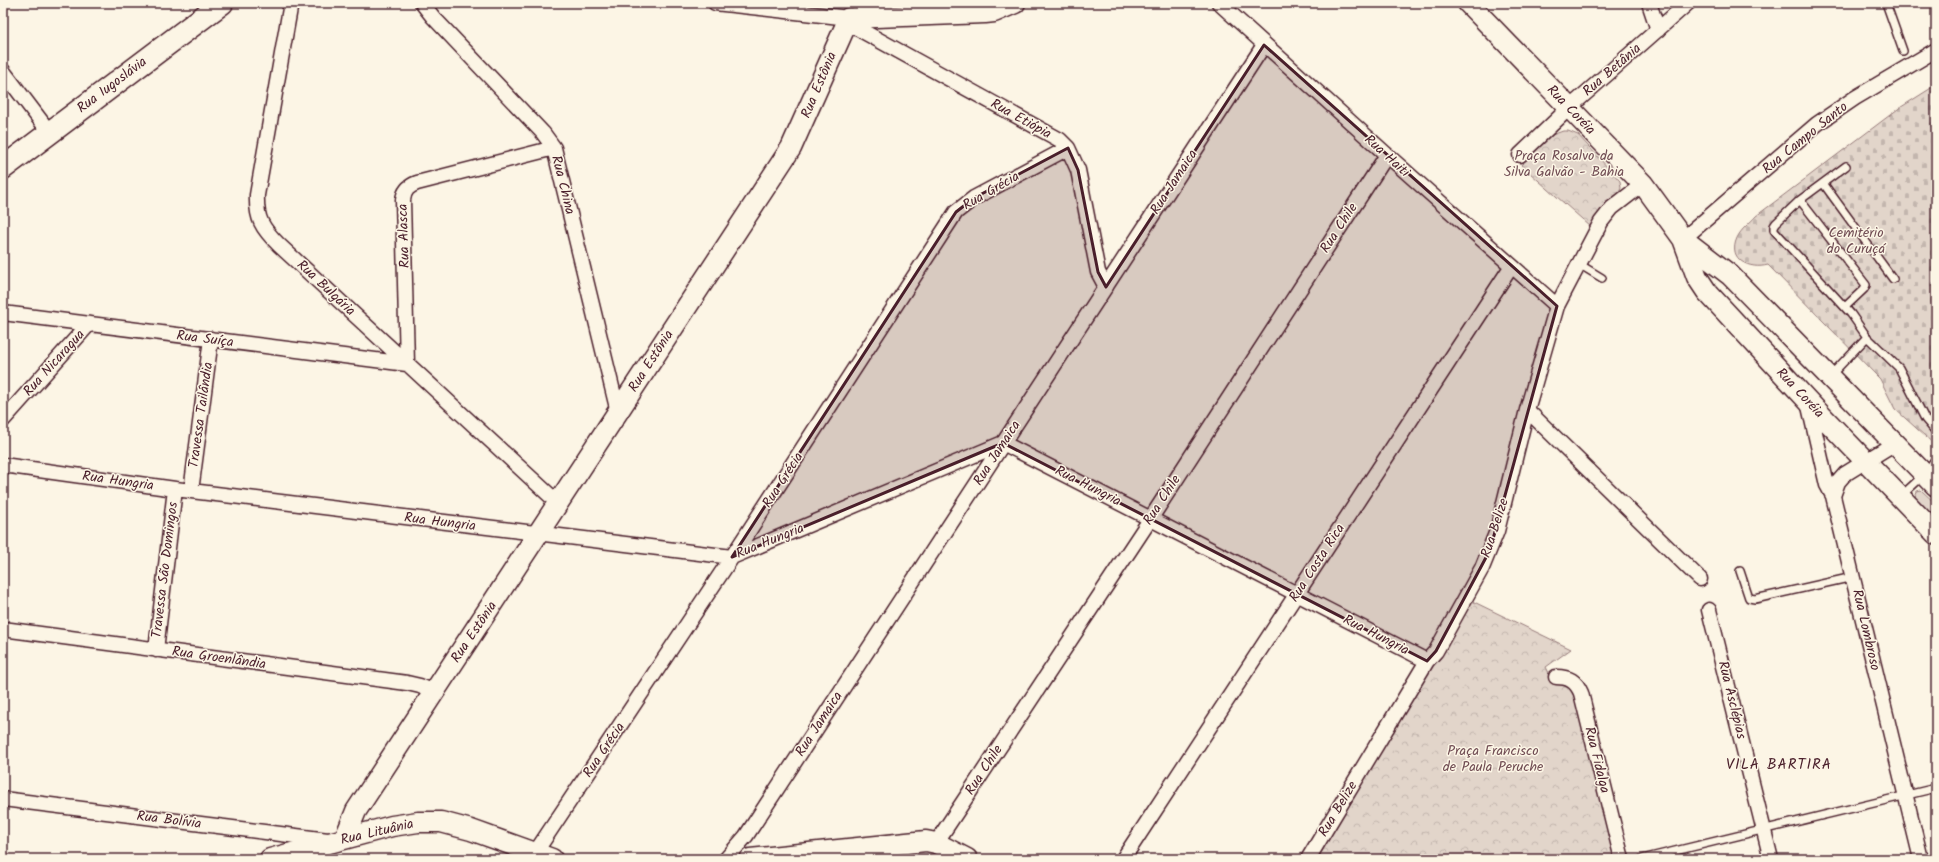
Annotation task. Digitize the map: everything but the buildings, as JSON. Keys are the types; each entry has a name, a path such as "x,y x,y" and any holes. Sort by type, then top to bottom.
{"main road":[{"name":"Rua Iugoslávia","path":"3,168 222,3"}],"street":[{"name":"Rua Bulgária","path":"291,3 257,195 259,219 267,233 275,241 558,503"},
{"name":"Rua China","path":"422,3 433,17 543,133 554,148 618,412"},
{"name":"Rua Etiópia","path":"715,3 848,20 1060,140 1068,148 1078,170 1098,272 1106,287"},
{"path":"848,20 985,13 994,12 1015,3"},
{"name":"Rua Haiti","path":"1219,3 1386,156 1557,306"},
{"name":"Rua Coréia","path":"1468,3 1643,184 1683,239 1697,278 1707,292 1808,402 1936,534"},
{"path":"1649,3 1658,30"},
{"name":"Rua Betânia","path":"1520,155 1569,108 1688,3"},
{"name":"Rua Estônia","path":"340,839 356,811 791,148 848,20"},
{"name":"Rua Jamaica","path":"726,859 746,836 1264,45"},
{"name":"Rua Campo Santo","path":"1683,239 1817,124 1855,98 1936,50"},
{"path":"3,71 50,133"},
{"name":"Rua Alasca","path":"407,364 403,200 405,192 411,185 554,148"},
{"name":"Rua Grécia","path":"543,856 732,558 956,212 974,198 1068,148"},
{"name":"Rua Chile","path":"936,842 1151,518 1386,156"},
{"name":"Rua Belize","path":"1308,859 1427,661 1436,651 1482,568 1497,531 1527,410 1557,306 1606,215 1612,208 1643,184"},
{"name":"Rua Coréia","path":"1683,239 1730,275 1930,480"},
{"name":"Rua Costa Rica","path":"1123,859 1511,267"},
{"name":"Rua Suíça","path":"3,313 407,364"},
{"name":"Rua Nicaragua","path":"3,420 89,324"},
{"name":"Travessa Tailândia","path":"191,491 211,339"},
{"name":"Rua Lombroso","path":"1808,402 1827,485 1833,496 1921,859"},
{"path":"1527,410 1700,579"},
{"name":"Rua Hungria","path":"3,465 175,489 732,558 1003,443 1427,661"},
{"path":"1833,496 1838,482 1844,474 1895,443"},
{"name":"Travessa São Domingos","path":"156,650 175,489"},
{"name":"Rua Asclépias","path":"1709,610 1771,859"},
{"name":"Rua Groenlândia","path":"3,629 407,683 420,686 434,692"},
{"name":"Rua Fidalga","path":"1556,677 1570,679 1578,687 1622,859"},
{"name":"Rua Bolívia","path":"3,799 340,839"},
{"name":"Rua Lituânia","path":"270,859 392,826 418,822 441,822 470,830 543,856"},
{"path":"750,859 915,842 936,842 967,859"}],"lane":[{"path":"1886,3 1903,51"},
{"path":"1846,166 1800,200 1776,223 1774,230 1844,307 1867,337 1898,368 1925,419 1936,432"},
{"path":"1823,183 1892,279"},
{"path":"1800,200 1866,285 1864,289 1844,307"},
{"path":"1579,264 1602,278"},
{"path":"1830,377 1867,337"},
{"path":"1900,497 1930,480 1936,458"},
{"path":"1740,571 1746,594 1749,598 1755,599 1853,577"},
{"path":"1642,859 1936,788"}],"highlighted area":[{"path":"1264,45 1557,306 1490,550 1436,651 1427,661 1003,443 732,557 956,212 974,198 1068,148 1078,170 1098,272 1106,287"}],"green space":[{"name":"Cemitério do Curuçá","path":"1936,85 1936,446 1895,409 1880,379 1768,265 1754,266 1742,262 1735,252 1735,246 1737,238 1741,232 1756,216 1898,109"},
{"name":"Praça Rosalvo da Silva Galvăo - Bahia","path":"1563,131 1568,131 1578,135 1620,181 1621,188 1619,193 1602,209 1591,227 1521,165 1552,135"},
{"path":"1921,490 1936,504 1936,519 1915,497 1917,491"},
{"name":"Praça Francisco de Paula Peruche","path":"1472,601 1571,649 1546,667 1551,677 1578,687 1621,859 1315,859 1429,668 1440,659"}],"district":[{"name":"VILA BARTIRA","path":"1779,765"}]}
